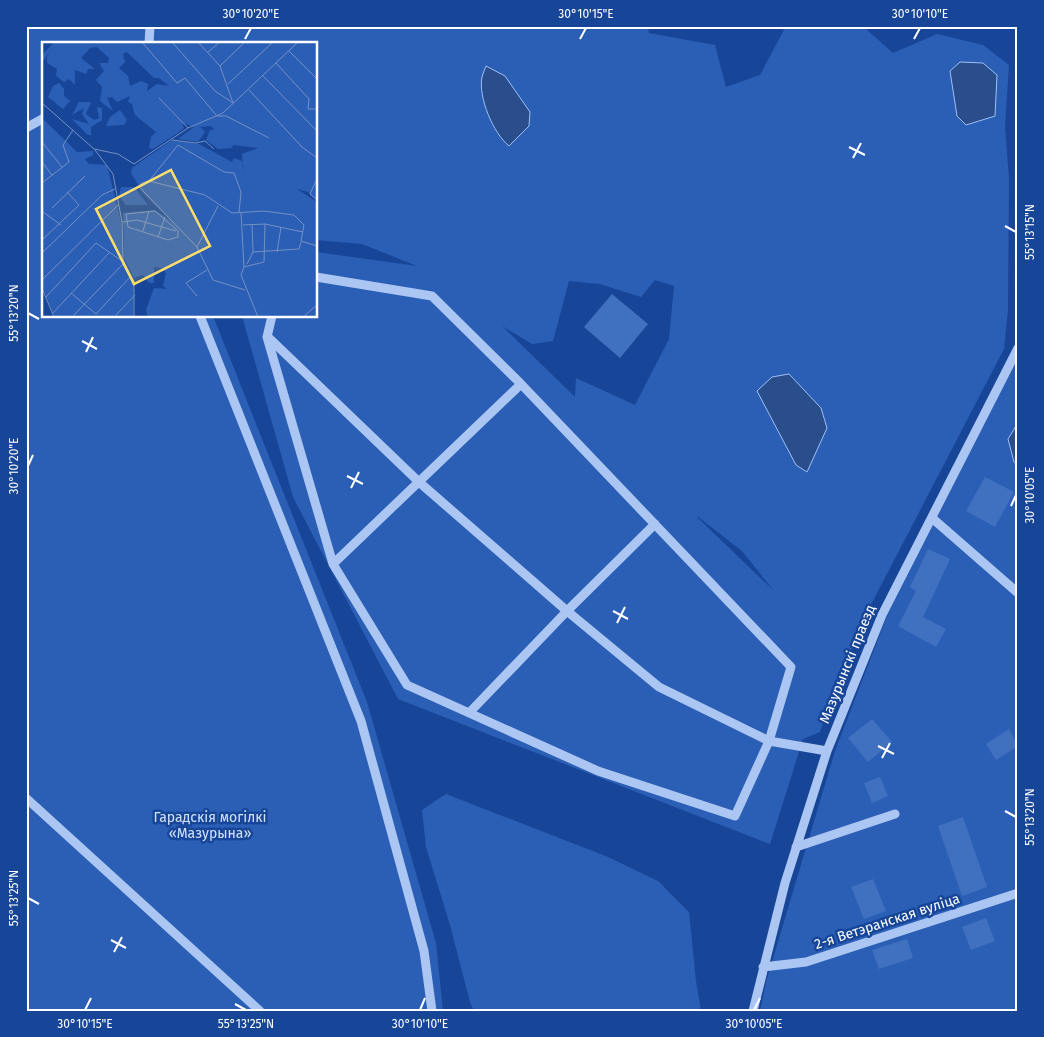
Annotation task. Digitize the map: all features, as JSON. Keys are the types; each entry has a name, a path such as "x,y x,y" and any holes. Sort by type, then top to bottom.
{"street":[{"path":"149,42 150,26"},
{"path":"26,128 42,119"},
{"path":"272,318 267,337 333,564 407,686 598,771 735,816 770,742 791,667 521,384 432,296 318,277"},
{"path":"201,318 361,721 424,951 432,1011"},
{"path":"267,337 419,482 567,611 659,686 770,742 827,751"},
{"name":"Мазурынскі праезд","path":"752,1011 785,882 827,751 882,615 1018,348"},
{"path":"333,564 521,384"},
{"path":"932,518 1018,593"},
{"path":"469,713 567,611 656,524"},
{"path":"26,798 260,1011"},
{"path":"796,847 896,814"},
{"name":"2-я Ветэранская вуліца","path":"763,967 806,962 1018,893"}],"green space":[{"name":"Гарадскія могілкі «Мазурына»","path":"26,26 648,26 649,33 715,45 726,87 760,75 786,26 866,26 866,29 893,53 937,34 983,45 1009,65 1005,126 1009,179 1008,310 1004,349 863,620 820,732 803,739 770,844 398,699 293,497 243,318 318,318 318,252 417,266 362,244 318,240 318,42 42,42 42,318 214,318 367,702 436,943 443,1011 26,1011","holes":["655,280 674,286 669,339 635,405 576,378 575,397 502,326 532,344 553,341 569,281 600,284 641,297","697,516 742,551 774,591"]},
{"path":"1018,356 1018,1011 760,1011 766,982 835,751 887,616"},
{"path":"446,794 608,857 658,881 689,912 701,1011 474,1011 426,847 422,810"}],"shaded area":[{"path":"960,62 983,63 997,75 995,116 966,125 957,116 950,71"},
{"path":"486,66 505,76 530,112 529,126 509,146 497,133 492,124 482,94 482,77"},
{"path":"789,374 821,408 827,428 807,472 796,465 757,391 772,377"},
{"path":"1018,425 1018,464 1014,462 1008,439"}],"building":[{"path":"612,294 648,324 620,358 584,327"},
{"path":"985,477 1014,492 995,527 966,511"},
{"path":"928,549 950,559 923,617 946,629 936,647 898,626 916,591 910,587"},
{"path":"872,719 892,742 868,762 848,738"},
{"path":"1009,729 1018,746 996,760 986,744"},
{"path":"880,777 888,796 872,803 864,783"},
{"path":"963,817 987,887 962,896 938,826"},
{"path":"873,879 886,911 864,919 851,887"},
{"path":"986,918 995,941 971,950 962,927"},
{"path":"907,939 913,958 879,969 872,950"}]}
